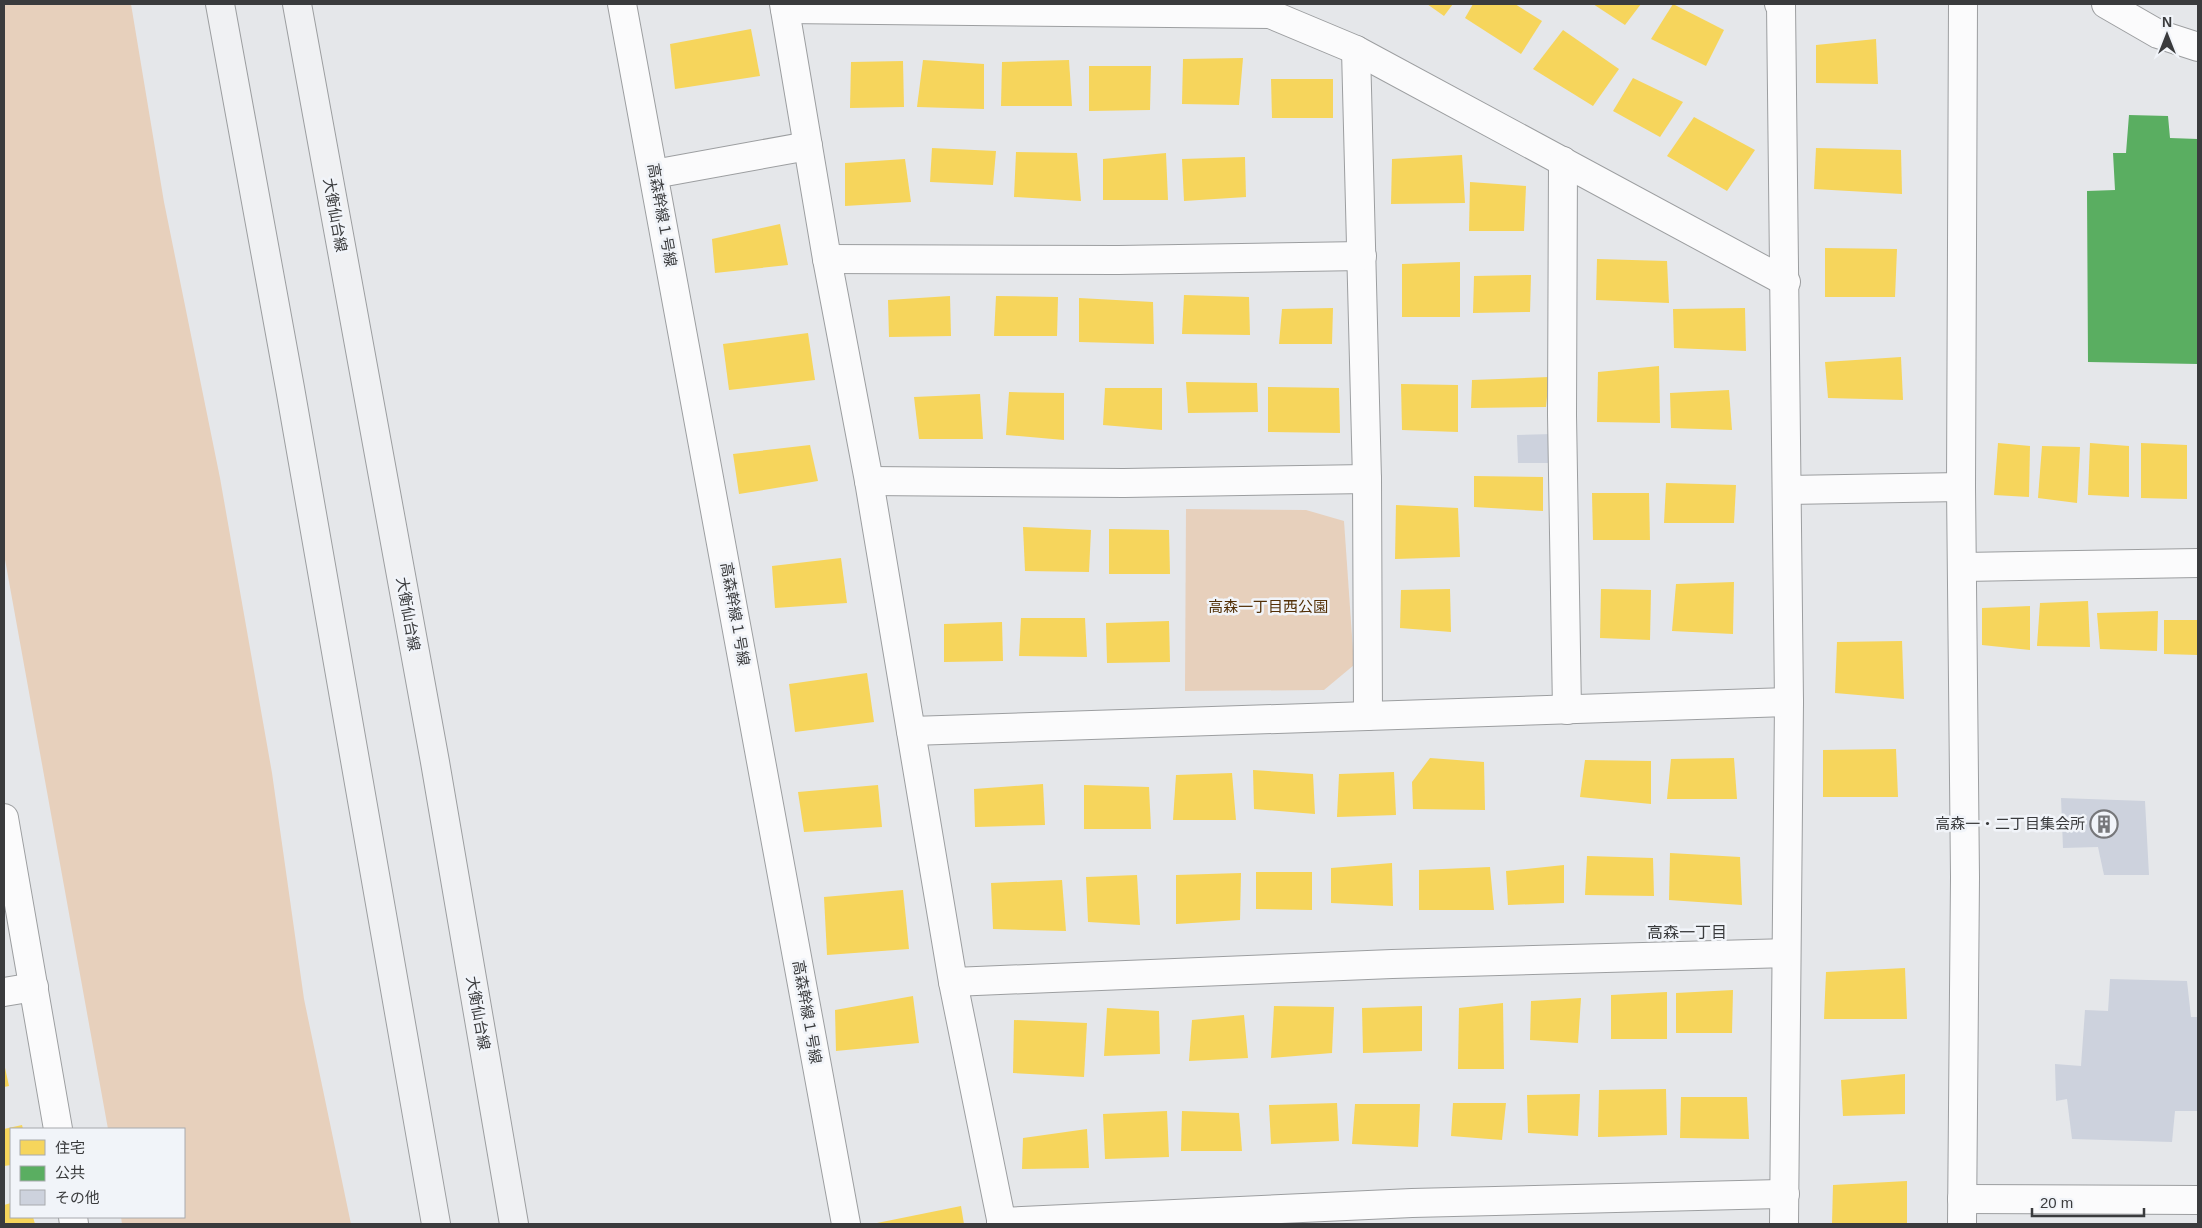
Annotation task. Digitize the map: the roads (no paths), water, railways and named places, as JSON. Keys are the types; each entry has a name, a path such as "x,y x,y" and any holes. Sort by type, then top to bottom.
{"main road":[{"path":"220,4 292,398 436,1224"},
{"name":"大衡仙台線","path":"297,4 436,772 514,1224"}],"street":[{"name":"高森幹線１号線","path":"622,4 846,1224"},
{"path":"1779,4 1781,5 1786,282 1789,702 1784,1224"},
{"path":"1963,4 1961,487 1965,877 1962,1212 2198,1200"},
{"path":"2106,4 2158,34 2198,47"},
{"path":"1785,1194 1412,1203 1002,1223 953,982 869,482 808,146 785,6 1183,8 1270,14 1356,50 1786,282"},
{"path":"1356,50 1367,479 1368,716"},
{"path":"654,174 808,146"},
{"path":"1563,161 1562,415 1567,710"},
{"path":"828,259 1118,260 1362,256"},
{"path":"869,482 1124,483 1367,479"},
{"path":"1787,490 1961,487"},
{"path":"1963,567 2198,563"},
{"path":"910,731 1789,702"},
{"path":"4,818 58,1128"},
{"path":"953,982 1392,964 1786,953"},
{"path":"4,992 34,987"}],"place":[{"name":"高森一・二丁目集会所","path":"2104,824"}],"district":[{"name":"高森一丁目","path":"1687,932"}],"park label":[{"name":"高森一丁目西公園","path":"1268,607"}]}
